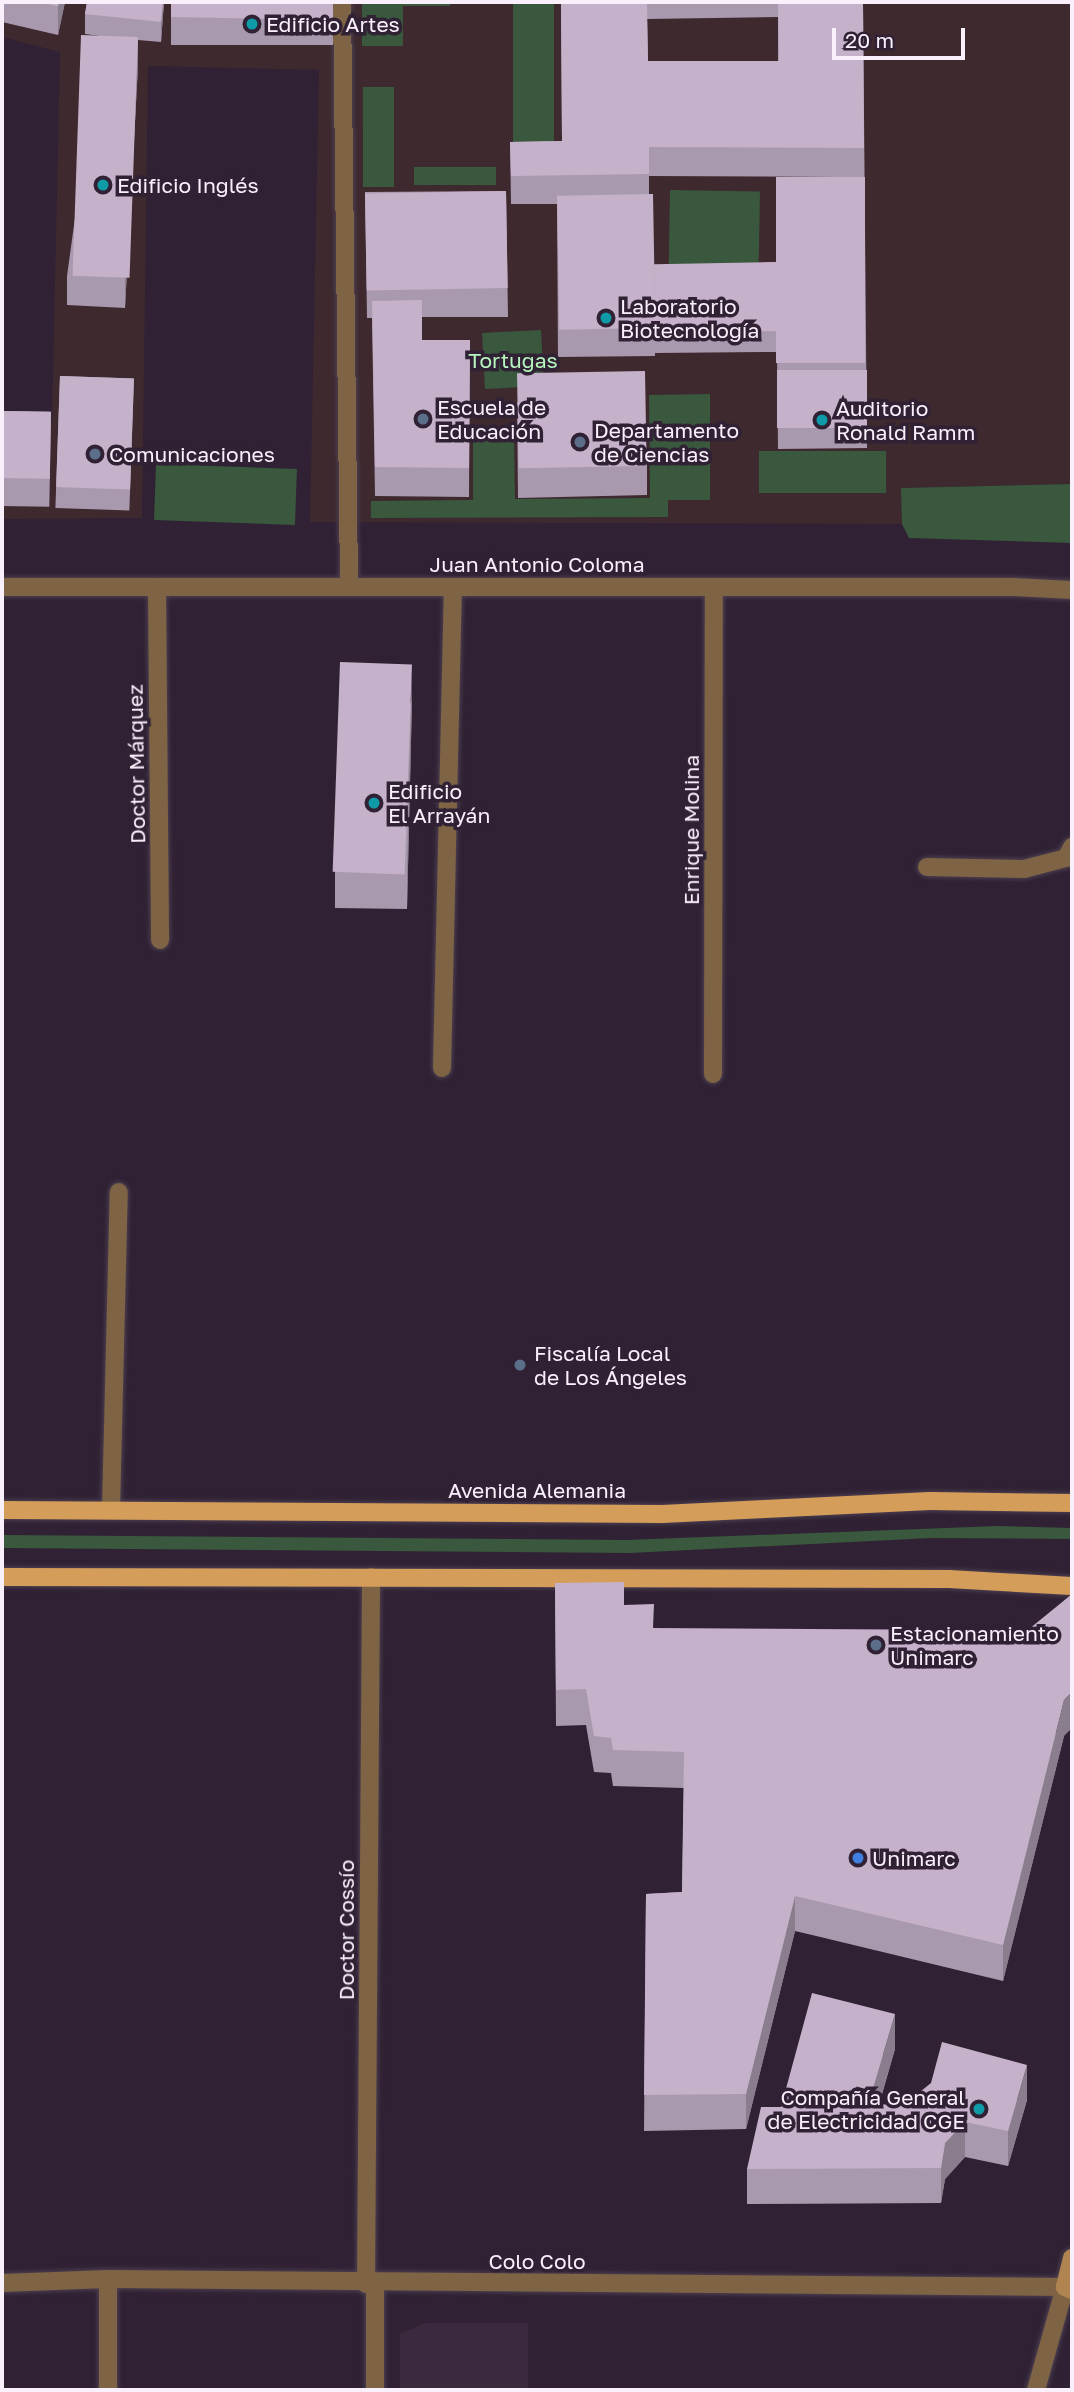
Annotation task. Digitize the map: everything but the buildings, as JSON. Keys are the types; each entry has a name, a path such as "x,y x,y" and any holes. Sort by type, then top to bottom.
{"main road":[{"name":"Avenida Alemania","path":"2,1510 662,1514 930,1501 1072,1503"},
{"path":"2,1577 950,1580 1072,1587"},
{"path":"1069,2288 1072,2258"}],"street":[{"path":"342,2 349,587"},
{"name":"Juan Antonio Coloma","path":"2,587 1072,590"},
{"name":"Doctor Márquez","path":"157,587 160,940"},
{"path":"442,1068 453,587"},
{"name":"Enrique Molina","path":"713,1074 714,587"},
{"path":"927,867 1024,869 1066,858 1072,847"},
{"path":"111,1510 119,1192"},
{"name":"Doctor Cossío","path":"371,1577 370,2284 375,2390"},
{"path":"108,2279 108,2390"},
{"name":"Colo Colo","path":"2,2283 108,2279 370,2284 1069,2288"},
{"path":"1036,2390 1069,2288"}],"shaded area":[{"path":"2,2 1072,2 1072,484 902,488 902,524 310,522 319,70 148,66 142,518 2,519 2,421 52,422 60,52 2,37"},
{"path":"425,2323 528,2323 528,2390 400,2390 400,2334"}],"green space":[{"path":"362,2 450,2 450,6 403,6 403,46 362,46"},
{"path":"513,2 554,2 554,160 513,160"},
{"path":"363,87 394,87 394,187 363,187"},
{"path":"414,167 496,167 496,185 414,185"},
{"path":"670,190 760,192 759,271 669,269"},
{"name":"Tortugas","path":"541,330 544,386 485,389 482,333"},
{"path":"710,394 710,500 668,500 668,517 371,518 371,501 473,500 473,432 514,431 515,499 650,498 649,395"},
{"path":"759,451 886,451 886,493 759,493"},
{"path":"156,464 297,469 295,525 154,520"},
{"path":"1072,484 1072,543 909,538 902,524 901,488"},
{"path":"998,1526 1072,1528 1072,1539 931,1538 630,1553 2,1548 2,1535 627,1540"}],"place":[{"name":"Edificio Artes","path":"252,24"},
{"name":"Edificio Inglés","path":"103,185"},
{"name":"Laboratorio Biotecnología","path":"606,318"},
{"name":"Escuela de Educación","path":"423,419"},
{"name":"Auditorio Ronald Ramm","path":"822,420"},
{"name":"Departamento de Ciencias","path":"580,442"},
{"name":"Comunicaciones","path":"95,454"},
{"name":"Edificio El Arrayán","path":"374,803"},
{"name":"Fiscalía Local de Los Ángeles","path":"520,1365"},
{"name":"Estacionamiento Unimarc","path":"876,1645"},
{"name":"Unimarc","path":"858,1858"},
{"name":"Compañía General de Electricidad CGE","path":"979,2109"}]}
